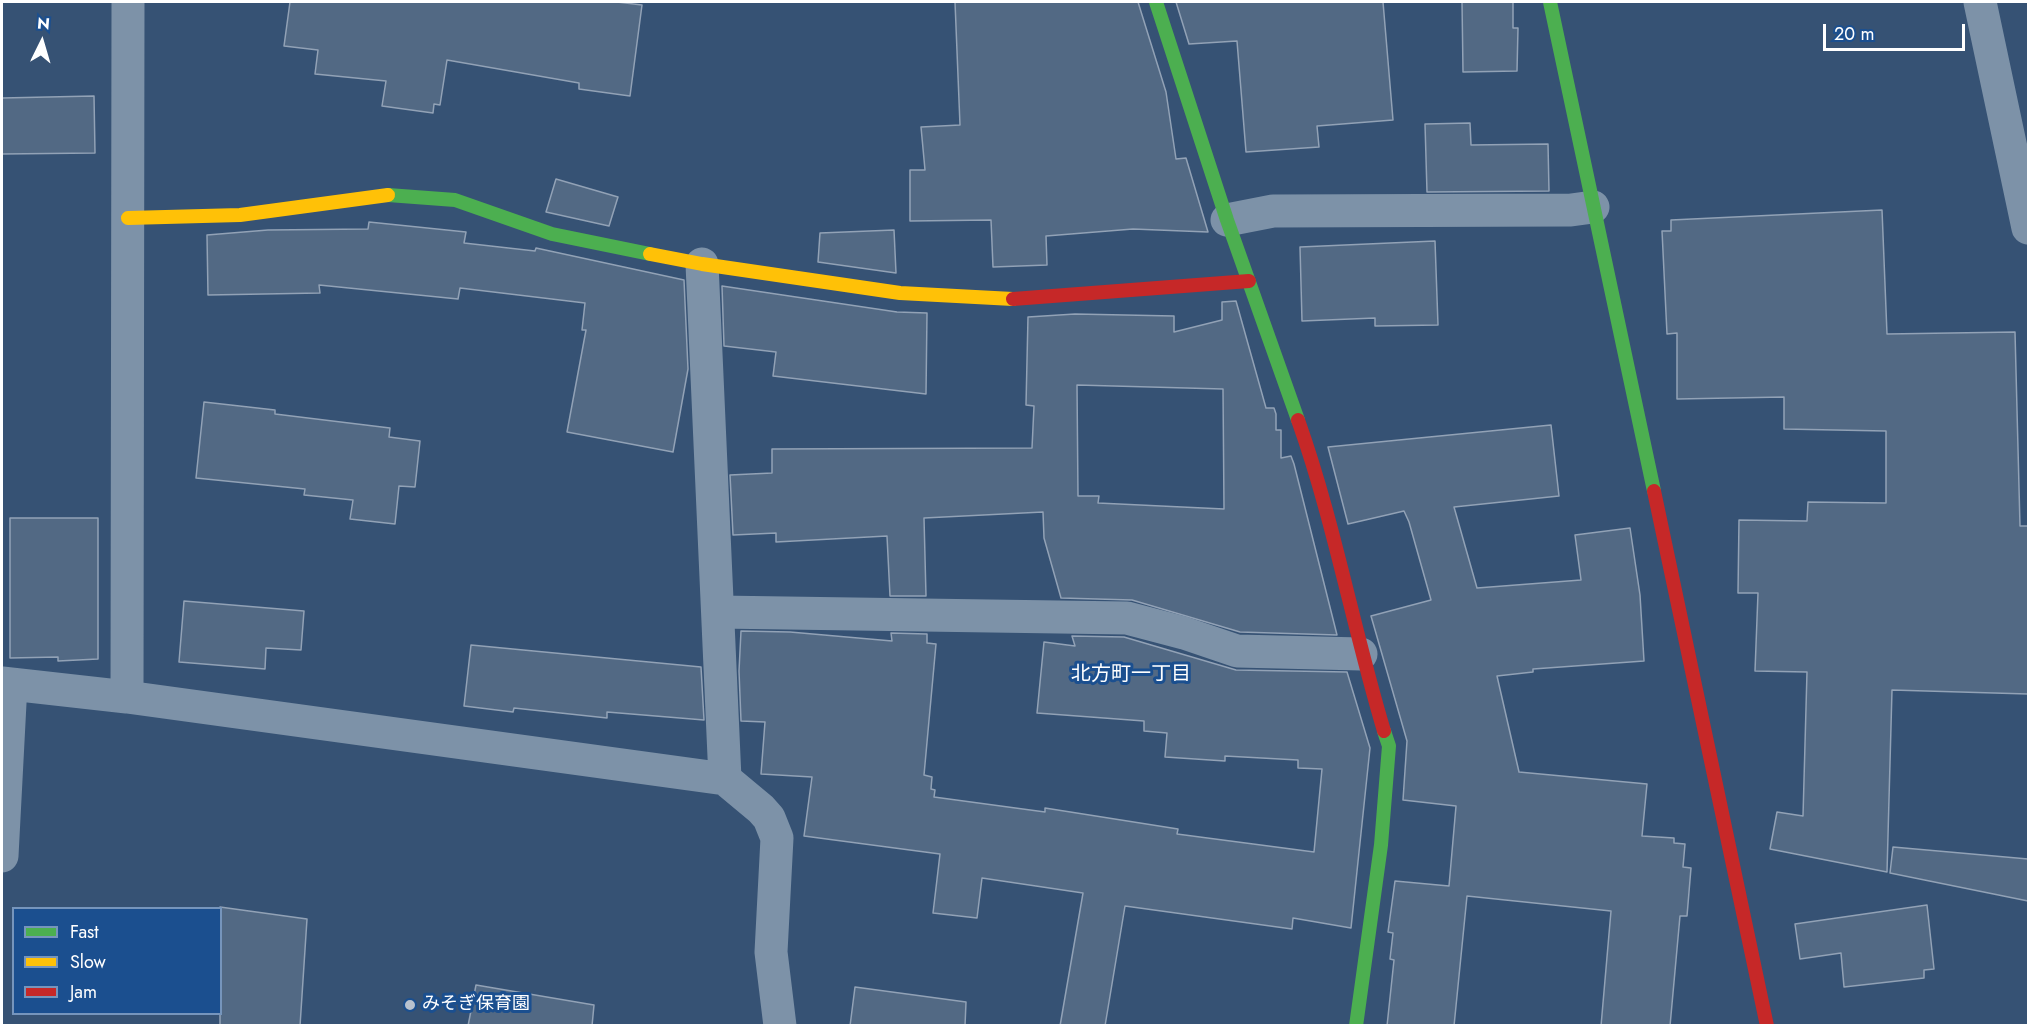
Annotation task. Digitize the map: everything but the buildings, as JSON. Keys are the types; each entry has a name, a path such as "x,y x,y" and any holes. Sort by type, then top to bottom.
{"street":[{"path":"127,697 129,2"},
{"path":"1156,2 1227,220 1312,459 1361,654 1389,746 1381,844 1356,1026"},
{"path":"1550,2 1767,1026"},
{"path":"1980,2 2028,228"},
{"path":"128,218 240,215 392,195 455,200 552,234 702,264 900,293 1022,299 1249,281"},
{"path":"1227,220 1272,211 1571,210 1593,207"},
{"path":"702,264 725,779"},
{"path":"718,612 1127,618 1184,633 1237,651 1361,654"},
{"path":"2,856 6,683 127,697 725,779 761,808 769,818 777,838 771,952 780,1026"}],"traffic: fast":[{"path":"1156,2 1227,220 1298,420"},
{"path":"1550,2 1654,491"},
{"path":"388,195 455,200 552,234 650,254"},
{"path":"1356,1026 1381,845 1389,746 1384,731"}],"traffic: slow":[{"path":"128,218 240,215 388,195"},
{"path":"650,254 702,264 900,293 1013,299"}],"traffic: jam":[{"path":"1013,299 1249,281"},
{"path":"1298,420 1333,536 1384,731"},
{"path":"1654,491 1767,1026"}],"place":[{"name":"みそぎ保育園","path":"410,1005"}],"district":[{"name":"北方町一丁目","path":"1131,675"}]}
